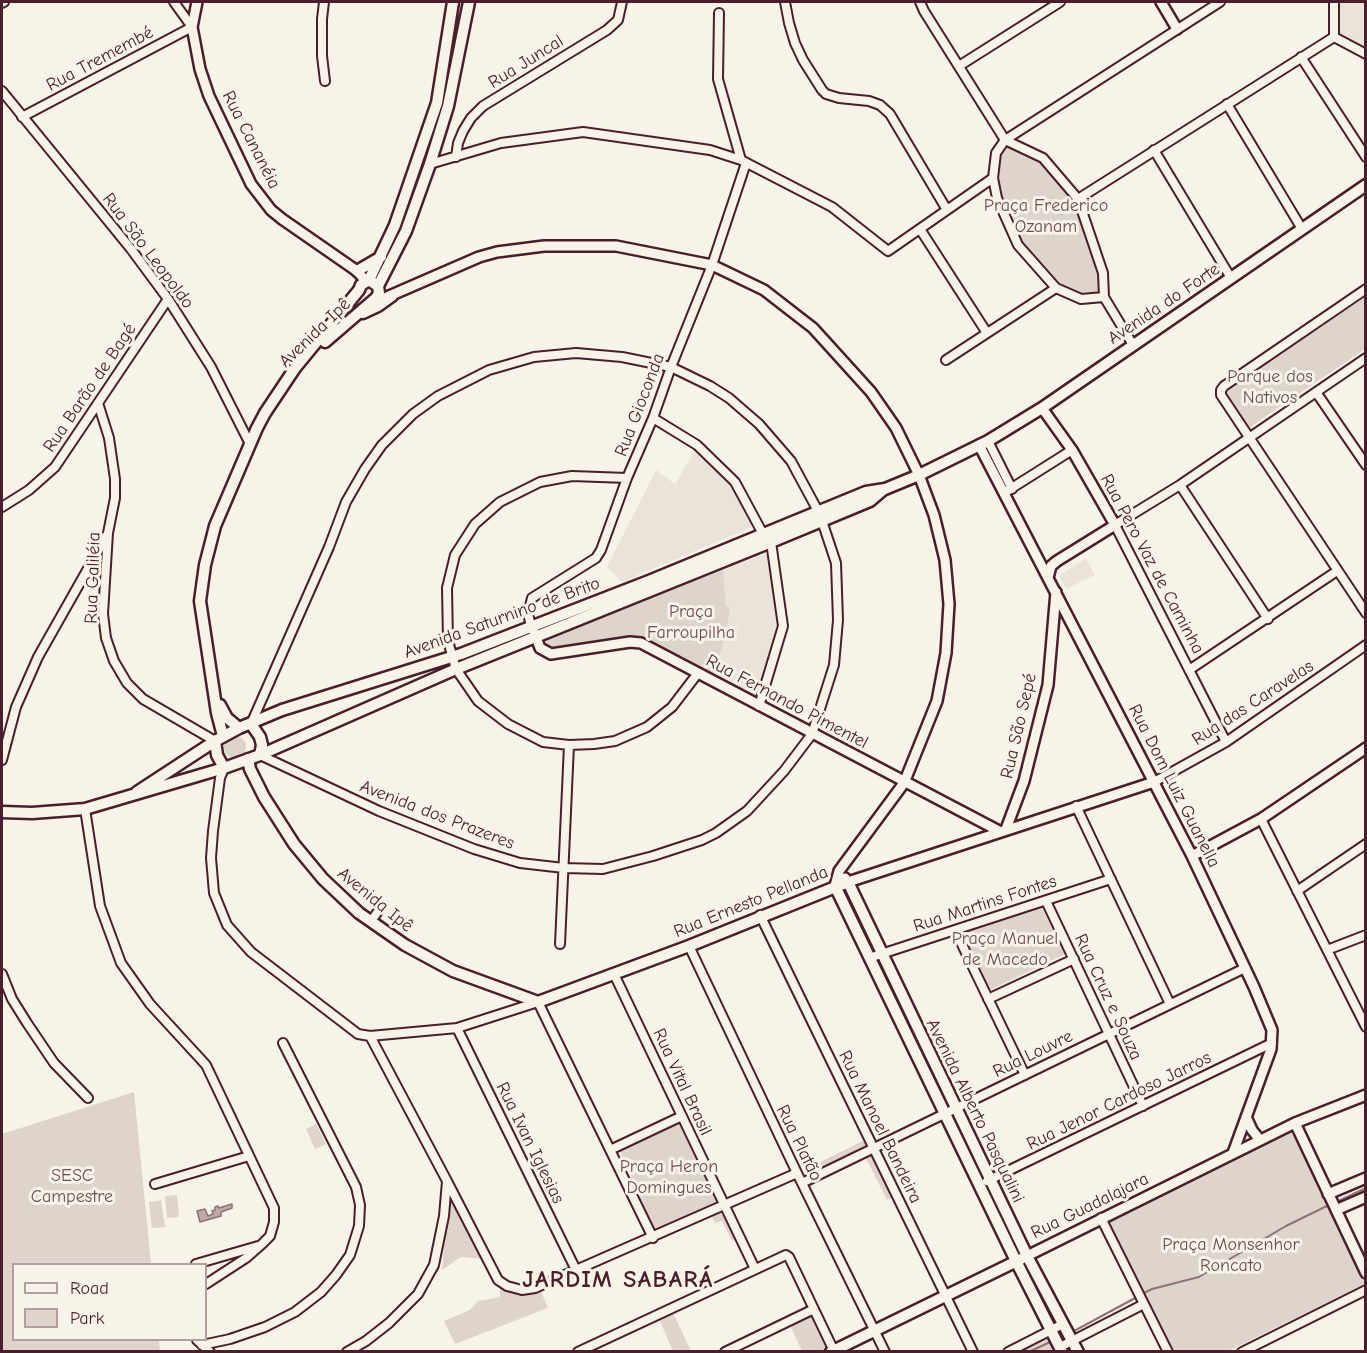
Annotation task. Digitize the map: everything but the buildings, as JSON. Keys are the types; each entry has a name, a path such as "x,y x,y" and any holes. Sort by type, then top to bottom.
{"main road":[{"path":"371,289 437,103 453,2"},
{"path":"371,289 406,231 430,164 448,106 469,2"},
{"name":"Avenida do Forte","path":"983,443 1042,408 1365,185"},
{"path":"357,271 381,257"},
{"name":"Avenida Ipê","path":"281,390 332,334 354,316 371,289"},
{"name":"Avenida Ipê","path":"224,768 217,755 219,738 216,697 206,649 200,601 205,565 215,526 265,413 295,368 371,289"},
{"path":"354,316 378,306 394,295"},
{"name":"Avenida Saturnino de Brito","path":"137,792 219,738 282,710 452,657 636,586 767,532 870,501 885,489 983,443"},
{"name":"Avenida Saturnino de Brito","path":"2,812 32,813 85,809 224,768 260,755 456,669 771,543 820,516"},
{"path":"767,532 771,543"},
{"name":"Avenida Ipê","path":"216,697 226,718 239,728"},
{"path":"251,724 260,737 262,745 260,755"},
{"name":"Avenida Ipê","path":"248,759 250,769 280,824 304,857 340,896 405,945 453,971 538,1002"},
{"name":"Rua Ernesto Pellanda","path":"538,1002 689,946 760,915 848,882"},
{"name":"Avenida Alberto Pasqualini","path":"848,882 1027,1256 1078,1352"},
{"name":"Avenida Alberto Pasqualini","path":"835,886 1016,1261 1061,1349"},
{"name":"Rua Guadalajara","path":"832,1350 1027,1256"}],"street":[{"path":"174,2 192,27"},
{"name":"Rua Cananéia","path":"196,2 192,27 200,69 209,96 251,184 271,210 357,271 371,289"},
{"path":"324,2 322,37 325,81"},
{"name":"Rua Juncal","path":"456,157 463,130 483,106 607,30 618,20 622,2"},
{"path":"785,2 795,43 811,74 826,94 839,98 868,101 880,105 890,114 947,210"},
{"path":"920,2 1005,140 1043,158 1078,198 1103,273 1104,297 1133,345"},
{"path":"959,66 1060,2"},
{"path":"1161,2 1177,29"},
{"path":"1104,297 1081,299 1056,288 1018,245 997,198 993,178 996,153 1005,140 1220,2"},
{"path":"1334,2 1334,36"},
{"path":"719,14 718,79 744,161"},
{"name":"Rua Tremembé","path":"22,117 192,27"},
{"path":"1334,36 1365,54"},
{"path":"1078,198 1334,36"},
{"path":"1301,57 1365,157"},
{"name":"Rua São Leopoldo","path":"2,91 131,249 168,299 211,366 250,444"},
{"path":"1227,104 1302,229"},
{"path":"430,164 501,143 583,132 710,150 744,161 832,207 888,251 993,178"},
{"path":"1154,150 1231,278"},
{"name":"Rua Gioconda","path":"531,626 528,614 532,598 599,554 712,265 744,161"},
{"path":"920,229 987,333"},
{"path":"371,289 394,295 479,257 496,252 544,246 616,246 712,265 771,295 813,328 871,392 896,428 919,475 934,515 945,560 949,604 946,653 937,700 904,783 839,870 835,886"},
{"path":"946,360 1056,288"},
{"path":"1365,289 1221,390 1221,395 1365,613"},
{"name":"Rua Barão de Bagé","path":"2,507 29,490 55,467 168,299"},
{"name":"Avenida dos Prazeres","path":"251,724 329,547 346,502 365,469 382,445 404,422 438,396 502,365 534,357 576,353 604,355 671,367 721,393 751,416 791,461 820,516 836,563 838,620 834,665 812,734 784,771 747,811 716,833 652,856 603,869 564,868 520,863 474,849 379,811 260,755"},
{"path":"1048,578 1051,566 1057,561 1180,485 1365,358"},
{"path":"1316,392 1364,460"},
{"name":"Rua Galiléia","path":"98,403 110,438 114,467 115,498 108,533 103,614 106,638 114,661 127,683 143,699 219,738"},
{"name":"Rua Pero Vaz de Caminha","path":"1042,408 1072,450 1115,525 1226,742"},
{"path":"653,418 697,445 735,482 767,532"},
{"name":"Rua Dom Luiz Guanella","path":"983,443 1008,491 1039,561 1192,856 1272,1030 1272,1043"},
{"path":"1008,491 1072,450"},
{"path":"627,478 572,476 540,482 500,502 475,524 455,555 447,588 446,623 456,669 478,701 508,724 543,742 569,745 615,741 647,727 672,707 698,674"},
{"path":"1180,485 1268,619"},
{"path":"2,760 16,706 38,657 108,533"},
{"path":"759,706 783,626 771,543"},
{"path":"1039,561 1048,563 1057,561"},
{"path":"1189,670 1337,571"},
{"name":"Rua São Sepé","path":"1002,830 1024,781 1048,685 1056,591"},
{"path":"531,626 536,638"},
{"name":"Rua Fernando Pimentel","path":"536,638 540,648 551,654 635,642 904,783 1002,830"},
{"name":"Rua das Caravelas","path":"1155,782 1226,742 1365,645"},
{"path":"561,944 569,745"},
{"path":"1192,856 1261,819 1365,748"},
{"name":"Rua Ernesto Pellanda","path":"224,768 220,778 210,858 214,893 227,925 251,952 358,1034 370,1036 457,1028 538,1002"},
{"name":"Rua Ernesto Pellanda","path":"848,882 1155,782"},
{"path":"1076,806 1170,1004"},
{"path":"85,809 99,906 122,963 150,1004 206,1065 274,1208 270,1236 246,1258 207,1283"},
{"path":"1261,819 1365,1026"},
{"path":"1297,891 1365,844"},
{"path":"839,870 848,882"},
{"name":"Rua Martins Fontes","path":"869,957 1111,879"},
{"name":"Rua Cruz e Souza","path":"1046,901 1143,1106"},
{"path":"371,921 382,906"},
{"name":"Rua Manoel Bandeira","path":"760,915 973,1352"},
{"path":"955,930 1025,1075"},
{"path":"1327,950 1365,935"},
{"name":"Rua Platão","path":"689,946 796,1173 885,1352"},
{"path":"988,999 1074,959"},
{"name":"Rua Louvre","path":"802,1183 1245,968"},
{"path":"2,974 12,999 54,1063 88,1098"},
{"name":"Rua Vital Brasil","path":"614,974 755,1269"},
{"path":"538,1002 653,1238"},
{"name":"Rua Ivan Iglesias","path":"457,1028 576,1270"},
{"path":"370,1036 498,1280 514,1289 535,1288 653,1238 723,1204 796,1173"},
{"path":"200,1342 230,1339 264,1328 295,1312 321,1292 336,1275 350,1255 359,1226 360,1205 356,1187 283,1043"},
{"path":"1233,1153 1272,1043"},
{"name":"Rua Jenor Cardoso Jarros","path":"979,1185 1272,1043"},
{"name":"Rua Guadalajara","path":"1027,1256 1295,1123 1365,1095"},
{"path":"610,1150 682,1116"},
{"path":"1246,1117 1260,1140"},
{"path":"1295,1123 1365,1273"},
{"path":"155,1184 249,1156"},
{"path":"1332,1202 1365,1178"},
{"path":"347,1352 389,1323 418,1294 434,1265 442,1232 447,1181"},
{"path":"1332,1202 1365,1197"},
{"path":"1101,1218 1168,1352"},
{"path":"199,1263 262,1244"},
{"path":"578,1352 787,1255 832,1350"},
{"path":"1242,1352 1365,1290"},
{"path":"1061,1349 1072,1340 1144,1304"},
{"path":"725,1352 814,1309"},
{"path":"381,1317 389,1323"},
{"path":"1008,1352 1064,1324"},
{"path":"200,1342 210,1352"}],"shaded area":[{"path":"1337,2 1365,2 1365,49 1335,35"},
{"path":"694,452 731,485 754,526 622,582 607,567 656,470 675,484"},
{"path":"769,553 779,620 756,699 713,676 726,636 730,607 726,606 723,570"},
{"path":"1086,558 1095,575 1066,589 1059,576"},
{"path":"232,1204 232,1208 221,1212 221,1216 200,1222 197,1211 205,1209 208,1216 213,1214 215,1207"}],"green space":[{"name":"Praça Frederico Ozanam","path":"1006,142 1044,158 1076,199 1101,272 1101,295 1081,297 1059,286 1020,243 999,197 997,160"},
{"name":"Parque dos Nativos","path":"1365,297 1365,349 1247,429 1224,393"},
{"name":"Praça Farroupilha","path":"723,570 726,606 730,607 726,636 713,676 636,636 552,650 545,646 547,639"},
{"path":"235,736 243,739 246,747 243,755 235,758 227,755 224,747 227,739"},
{"name":"Praça Manuel de Macedo","path":"1041,906 1065,954 990,990 962,933"},
{"path":"880,956 950,1103 943,1106 872,959"},
{"name":"SESC Campestre","path":"134,1092 151,1263 12,1263 12,1341 159,1341 160,1351 2,1351 2,1134"},
{"name":"Praça Heron Domingues","path":"680,1121 720,1202 653,1233 613,1153 617,1151 653,1226 619,1150"},
{"path":"316,1124 326,1144 315,1149 306,1129"},
{"name":"Praça Monsenhor Roncato","path":"1291,1130 1365,1284 1228,1351 1172,1351 1108,1220"},
{"path":"863,1141 866,1145 806,1175 804,1170"},
{"path":"871,1155 892,1198 887,1200 866,1158"},
{"path":"809,1183 849,1265 869,1313 807,1184"},
{"path":"449,1191 484,1259 461,1257 442,1270"},
{"path":"177,1195 179,1217 167,1218 165,1196"},
{"path":"161,1200 165,1227 152,1228 149,1202"},
{"path":"721,1208 736,1239 732,1241 722,1221 715,1223 710,1213"},
{"path":"500,1287 540,1289 548,1308 455,1344 444,1321 470,1310 478,1301 500,1297"},
{"path":"673,1313 691,1351 673,1351 659,1319"},
{"path":"813,1314 829,1347 821,1351 802,1351 790,1325"},
{"path":"1047,1330 1057,1352 1002,1352"}],"waterway":[{"path":"1336,1202 1366,1188"},
{"path":"1142,1294 1152,1289 1199,1277 1286,1226 1331,1204"},
{"path":"1074,1331 1137,1297"},
{"path":"1029,1352 1050,1342"}],"district":[{"name":"JARDIM SABARÁ","path":"618,1280"}]}
